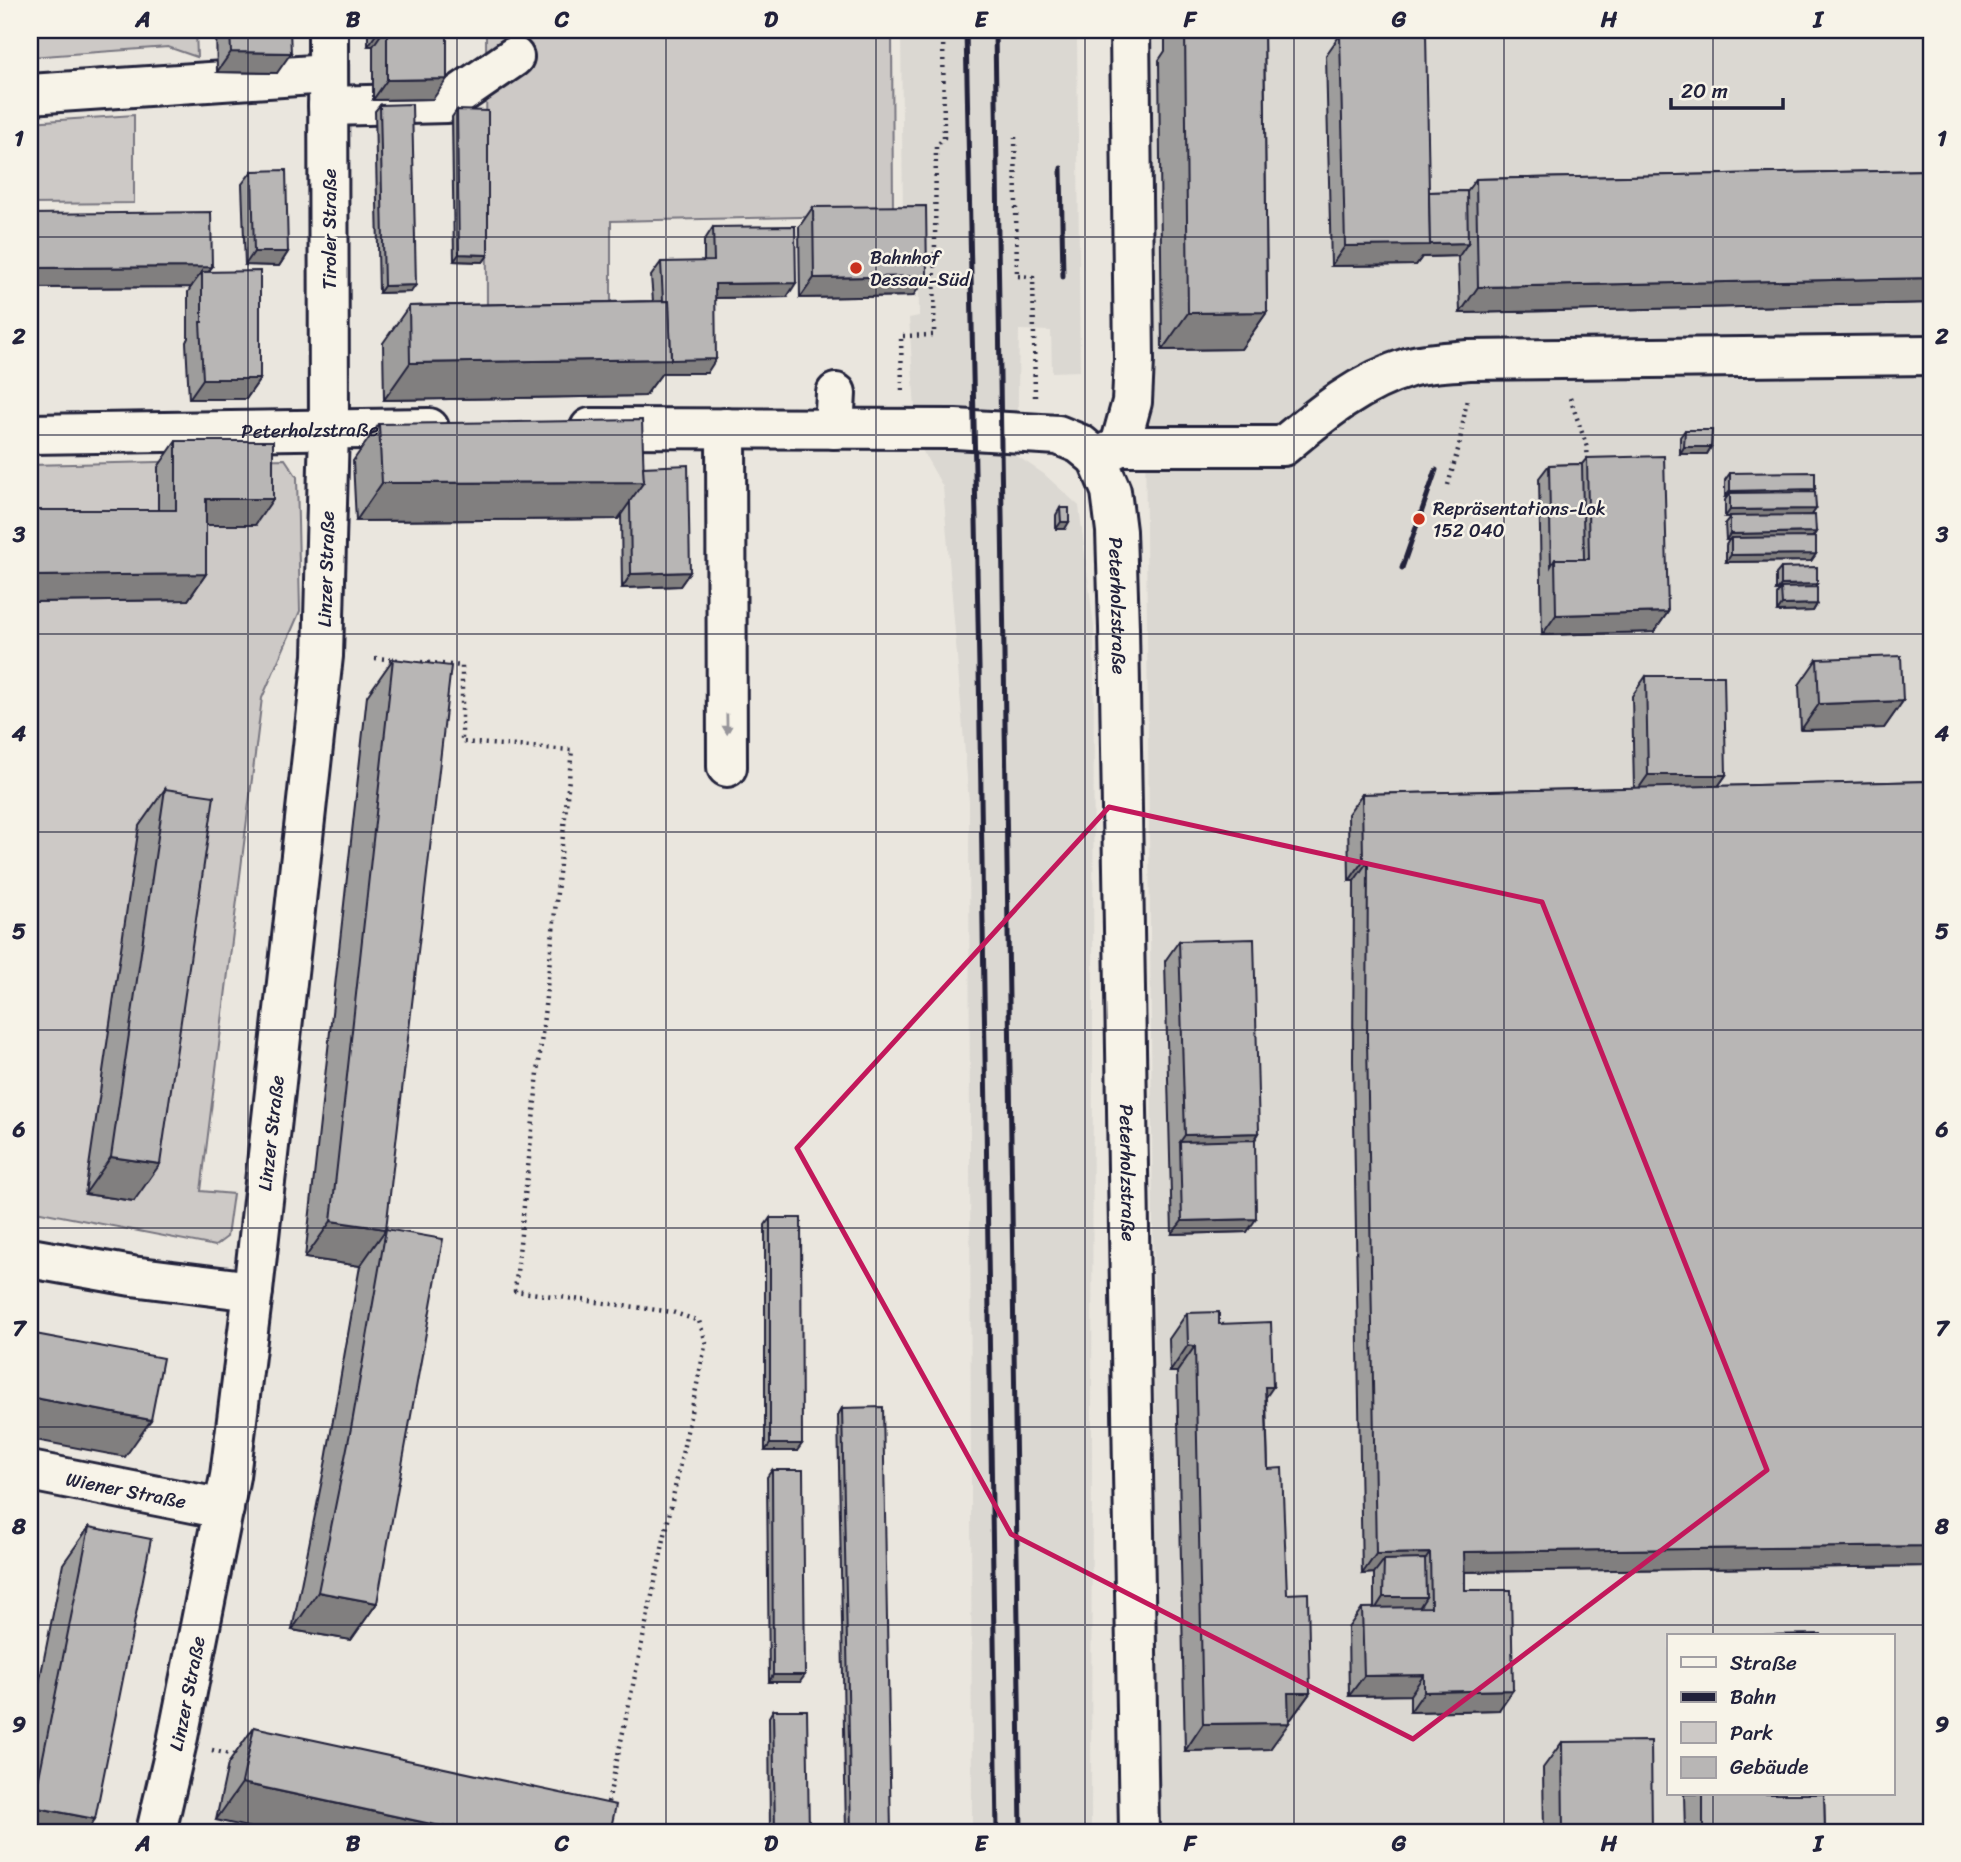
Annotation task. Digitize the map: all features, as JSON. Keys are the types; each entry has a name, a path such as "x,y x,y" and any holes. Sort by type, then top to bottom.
{"street":[{"name":"Tiroler Straße","path":"328,30 329,428"},
{"path":"1109,452 1132,402 1134,360 1130,30"},
{"path":"30,94 328,90 447,103 514,57"},
{"path":"551,428 726,428 835,411 902,428 1058,435 1109,452 1283,446 1312,421 1361,386 1412,367 1469,360 1931,355"},
{"name":"Linzer Straße","path":"156,1832 224,1509 253,1291 324,656 329,428"},
{"name":"Peterholzstraße","path":"30,434 468,428"},
{"path":"726,428 727,767"},
{"name":"Peterholzstraße","path":"1109,452 1116,531 1119,628 1139,1832"},
{"path":"30,1258 132,1276 253,1291"},
{"name":"Wiener Straße","path":"30,1471 224,1509"}],"path":[{"path":"902,428 901,336 934,335 936,147 944,138 943,30"},
{"path":"1015,136 1017,276 1033,277 1035,433"},
{"path":"1567,358 1569,396 1587,447 1589,474"},
{"path":"1448,485 1461,433 1470,379 1469,360"},
{"path":"375,658 400,660"},
{"path":"412,661 461,666 462,742 572,750 515,1291 672,1312 699,1321 706,1342 604,1819"},
{"path":"177,1742 244,1757"}],"highlighted area":[{"path":"1109,807 1542,902 1767,1470 1413,1739 1011,1534 797,1148"}],"shaded area":[{"path":"901,30 1077,30 1080,371 1052,372 1051,331 1019,330 1017,456 1044,474 1079,506 1094,627 1091,1832 972,1832 969,802 943,487 917,441 909,318 919,316 918,220 903,217"},
{"path":"1141,30 1931,30 1931,1832 1159,1832"}],"green space":[{"path":"30,30 196,30 197,57 168,47 30,57"},
{"path":"486,30 892,30 893,215 611,221 611,308 487,309"},
{"path":"134,115 134,203 30,204 30,122"},
{"path":"285,459 297,477 300,611 262,698 201,1191 233,1194 227,1237 215,1246 30,1210 30,465"}],"building":[{"path":"230,30 290,30 291,53 231,52"},
{"path":"387,30 447,30 447,79 387,80"},
{"path":"1185,30 1264,30 1267,312 1188,313"},
{"path":"1426,33 1430,245 1345,246 1340,35"},
{"path":"412,104 416,285 384,286 380,105"},
{"path":"457,110 488,111 488,255 459,254"},
{"path":"286,170 288,252 254,252 252,171"},
{"path":"1931,170 1931,278 1478,287 1476,179"},
{"path":"1467,191 1468,243 1430,244 1429,192"},
{"name":"Bahnhof Dessau-Süd","path":"926,206 927,276 814,278 813,207"},
{"path":"211,212 212,267 30,268 30,214"},
{"path":"795,226 796,283 715,284 716,359 671,360 669,301 663,301 661,262 714,261 713,227"},
{"path":"260,271 260,379 203,379 200,322 202,272"},
{"path":"669,301 671,359 410,363 409,306"},
{"path":"642,420 644,482 382,483 379,424"},
{"path":"1685,430 1712,430 1711,447 1684,447"},
{"path":"176,441 273,441 273,499 206,499 206,574 30,576 30,510 176,510"},
{"path":"1664,456 1668,612 1556,615 1555,559 1589,559 1587,458"},
{"path":"1582,464 1584,559 1555,559 1551,566 1549,465"},
{"path":"688,465 690,572 631,574 630,501 644,482 643,467"},
{"path":"1815,472 1815,489 1730,491 1730,473"},
{"path":"1815,492 1816,509 1730,510 1730,493"},
{"path":"1060,508 1069,508 1069,522 1061,522"},
{"path":"1815,515 1816,532 1730,534 1730,516"},
{"path":"1816,537 1816,554 1731,555 1731,538"},
{"path":"1817,567 1817,584 1781,585 1781,568"},
{"path":"1817,587 1817,604 1782,605 1781,588"},
{"path":"1901,656 1903,701 1819,704 1817,659"},
{"path":"393,659 451,666 386,1229 331,1221"},
{"path":"1646,676 1724,676 1726,775 1648,775"},
{"path":"1931,781 1931,1546 1464,1552 1465,1590 1511,1590 1513,1690 1424,1692 1424,1675 1364,1676 1362,1608 1431,1607 1430,1553 1376,1554 1367,1040 1368,861 1363,861 1362,794"},
{"path":"165,789 214,796 160,1164 111,1157"},
{"path":"1254,939 1259,1133 1185,1135 1179,941"},
{"path":"1255,1140 1256,1219 1182,1221 1180,1142"},
{"path":"770,1218 801,1218 802,1444 770,1444"},
{"path":"386,1229 443,1239 377,1603 318,1592 352,1423"},
{"path":"1219,1312 1219,1324 1271,1322 1273,1387 1265,1387 1268,1469 1282,1468 1287,1594 1308,1593 1310,1693 1288,1693 1289,1723 1203,1724 1195,1346 1188,1345 1187,1313"},
{"path":"30,1333 163,1358 151,1420 30,1397"},
{"path":"883,1407 891,1832 851,1832 842,1408"},
{"path":"772,1470 803,1470 805,1675 773,1675"},
{"path":"89,1527 151,1539 95,1819 33,1807"},
{"path":"1425,1559 1426,1597 1383,1597 1384,1560"},
{"path":"773,1710 807,1710 809,1832 775,1832"},
{"path":"254,1727 616,1805 610,1832 468,1832 242,1783"},
{"path":"1651,1741 1652,1832 1563,1832 1562,1742"},
{"path":"1703,1796 1824,1796 1825,1832 1703,1832"}],"railway":[{"path":"966,30 997,1832"},
{"path":"995,30 1021,1832"},
{"path":"1061,168 1063,277"},
{"path":"1402,568 1436,470"}],"place":[{"name":"Bahnhof Dessau-Süd","path":"856,268"},
{"name":"Repräsentations-Lok 152 040","path":"1419,519"}]}
